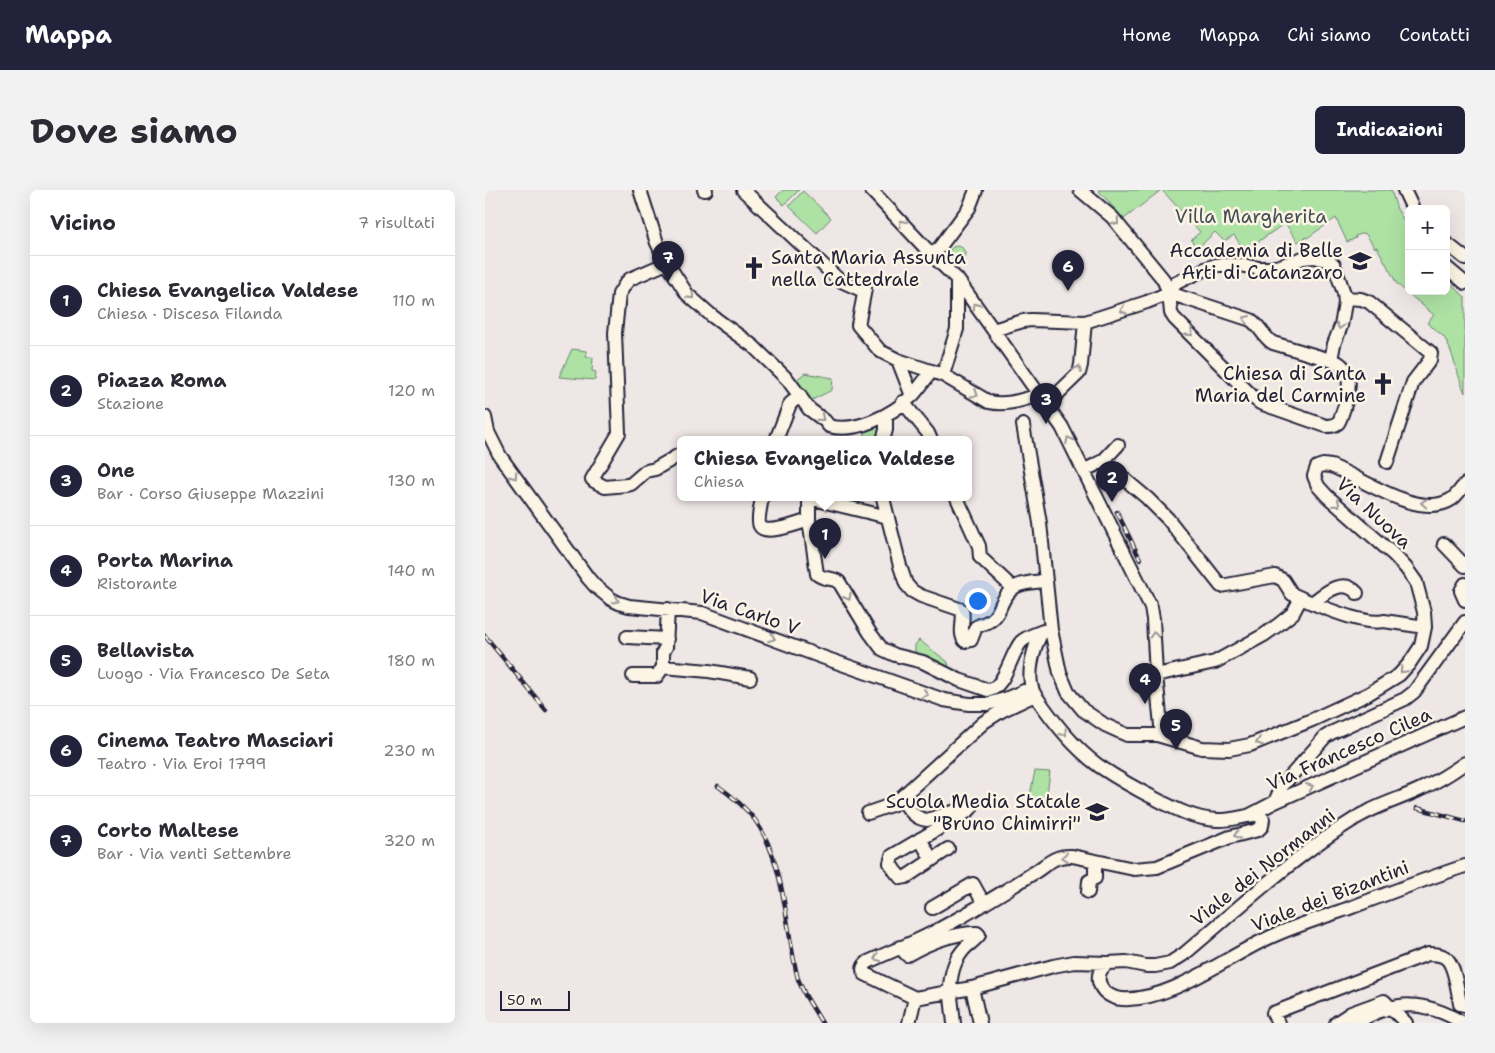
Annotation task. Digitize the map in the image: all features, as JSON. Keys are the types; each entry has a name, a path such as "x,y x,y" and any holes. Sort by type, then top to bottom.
{"street":[{"path":"640,190 657,244 687,294 712,316 753,346 788,380 809,409 825,420 832,428 866,424 886,415 938,373 957,329 957,280"},
{"path":"743,190 839,280 859,289 865,289 857,324 880,351 898,360 938,373 982,399 995,404 1043,400 1079,372 1085,322"},
{"path":"871,190 957,280 1062,427 1085,470 1151,607 1162,736"},
{"path":"933,256 969,208 976,190"},
{"path":"1080,190 1111,217 1163,279 1169,292 1172,316 1249,394 1261,403 1327,426 1333,426 1340,420 1349,388 1348,377 1344,368 1337,362 1273,343 1267,339 1251,320 1169,292"},
{"path":"1404,190 1410,205"},
{"path":"1450,246 1465,258"},
{"path":"993,330 1031,320 1085,322 1147,302 1169,292 1176,283 1216,265 1270,268 1309,257 1319,258 1334,265 1338,272 1345,298 1341,326 1334,344 1331,360"},
{"path":"667,263 630,279 621,289 618,299 615,333 619,433 592,479 605,487 631,484 646,471 655,469 677,456"},
{"path":"1450,270 1465,283"},
{"path":"1345,298 1361,299 1369,302 1431,353 1430,360 1413,382 1387,462"},
{"path":"898,360 907,399 929,436"},
{"path":"778,436 790,404 800,395"},
{"path":"884,436 886,415"},
{"name":"Via Carlo V","path":"485,417 488,432 500,456 552,529 595,586 619,603 629,606 691,611 715,617 944,700 969,704 987,704 1033,692"},
{"path":"1023,425 1040,523 1047,630 1068,692 1083,710 1105,725 1120,733 1136,736 1157,735 1191,746 1215,749 1242,747 1266,739 1368,694 1399,675 1421,646 1425,627 1384,621 1377,622 1345,615 1292,594 1283,580 1275,576 1221,586 1168,520 1147,498 1103,461"},
{"path":"1085,470 1103,461 1118,445"},
{"name":"Via Nuova","path":"1425,627 1419,591 1411,574 1394,555 1327,496 1315,481 1314,473 1319,466 1331,466 1388,495 1423,504 1439,504 1450,500 1465,484"},
{"path":"761,501 759,526 764,530 771,531 809,520"},
{"path":"809,501 809,520 817,574 822,578 834,579 839,582 870,633 882,648 895,655 923,662 948,675 992,690 1009,666 1021,643 1031,636 1047,630"},
{"path":"821,501 888,517"},
{"path":"884,501 899,566 907,584 912,591 921,596 962,610 962,636 965,641 971,640 977,627 989,622 997,614 1013,588 1023,583 1045,581"},
{"path":"958,501 979,546 980,557 1013,588"},
{"path":"1444,544 1465,566"},
{"path":"1465,584 1461,591 1465,600"},
{"path":"1156,675 1215,662 1264,635 1307,600 1328,590 1349,587 1357,593"},
{"path":"633,676 657,676 663,668 663,652 666,647 669,609"},
{"path":"1275,802 1282,786 1325,737 1414,692 1465,622"},
{"path":"868,813 894,804 984,722 1033,692 1033,657 1039,638 1047,630"},
{"path":"627,638 667,639"},
{"path":"663,668 709,671 750,678"},
{"name":"Via Francesco Cilea","path":"1033,692 1052,719 1075,746 1099,766 1174,808 1199,817 1216,820 1231,820 1250,815 1465,717"},
{"name":"Viale dei Normanni","path":"915,998 972,988 1073,962 1108,964 1126,962 1155,966 1176,960 1253,894 1337,830 1375,808 1422,789 1465,763"},
{"path":"901,798 916,818 921,820 971,808 892,856 890,863 901,878 906,877 948,850"},
{"path":"909,1023 915,998 865,974 863,969 865,964 931,933 984,904 1034,873 1054,858 1062,855 1072,856 1134,869 1157,867 1230,837 1260,828 1263,822 1261,817 1250,815"},
{"path":"920,839 932,860"},
{"path":"1088,892 1089,881 1095,878 1095,861"},
{"name":"Viale dei Bizantini","path":"1108,964 1101,970 1099,979 1101,987 1107,995 1123,999 1161,993 1275,935 1465,866"},
{"path":"931,908 973,884 984,904"},
{"path":"900,947 907,955 936,941 977,933 979,935 958,956 953,967 951,991 954,1023"},
{"path":"1278,1023 1273,1013 1428,954 1437,954 1447,959 1455,975 1460,1004 1465,1005"},
{"path":"972,988 980,1023"},
{"path":"1336,1023 1351,1013 1383,1001 1406,1023"},
{"path":"1356,1023 1389,1008 1411,1005 1428,1007 1463,1023"}],"green space":[{"path":"783,190 799,190 784,205 776,197"},
{"name":"Villa Margherita","path":"1098,190 1161,190 1124,219"},
{"name":"Villa Margherita","path":"1162,190 1391,190 1397,209 1405,222 1405,291 1397,284 1377,247 1375,248 1365,233 1355,236 1356,238 1347,242 1336,218 1298,242 1285,223 1255,244 1242,247 1234,235 1224,241 1215,232 1197,249 1191,240 1200,232"},
{"path":"803,191 831,218 817,233 789,206"},
{"path":"957,246 963,248 965,254 963,260 957,262 951,260 949,254 951,248"},
{"name":"Villa Margherita","path":"1450,283 1465,297 1465,393 1446,341 1443,336 1427,323 1434,315 1410,295 1450,295"},
{"path":"572,349 587,351 586,357 593,358 592,371 596,372 595,380 559,377"},
{"path":"805,373 833,378 832,390 808,402 792,383"},
{"path":"876,425 880,426 877,436 866,436 863,429"},
{"path":"919,640 948,662 946,671 915,655 915,645"},
{"path":"1035,771 1050,772 1046,801 1029,799"}],"railway":[{"path":"1117,512 1140,559"},
{"path":"485,636 546,710"},
{"path":"718,786 747,811 765,837 779,876 798,979 805,995 822,1023"},
{"path":"1417,808 1465,821"}],"place":[{"name":"Accademia di Belle Arti di Catanzaro","path":"1360,261"},
{"name":"Santa Maria Assunta nella Cattedrale","path":"754,268"},
{"name":"Corto Maltese","path":"668,282"},
{"name":"Cinema Teatro Masciari","path":"1068,291"},
{"name":"Chiesa di Santa Maria del Carmine","path":"1383,384"},
{"name":"One","path":"1046,424"},
{"name":"Piazza Roma","path":"1112,502"},
{"name":"Chiesa Evangelica Valdese","path":"825,559"},
{"name":"Porta Marina","path":"1145,704"},
{"name":"Bellavista","path":"1176,750"},
{"name":"Scuola Media Statale \"Bruno Chimirri\"","path":"1097,812"}]}
